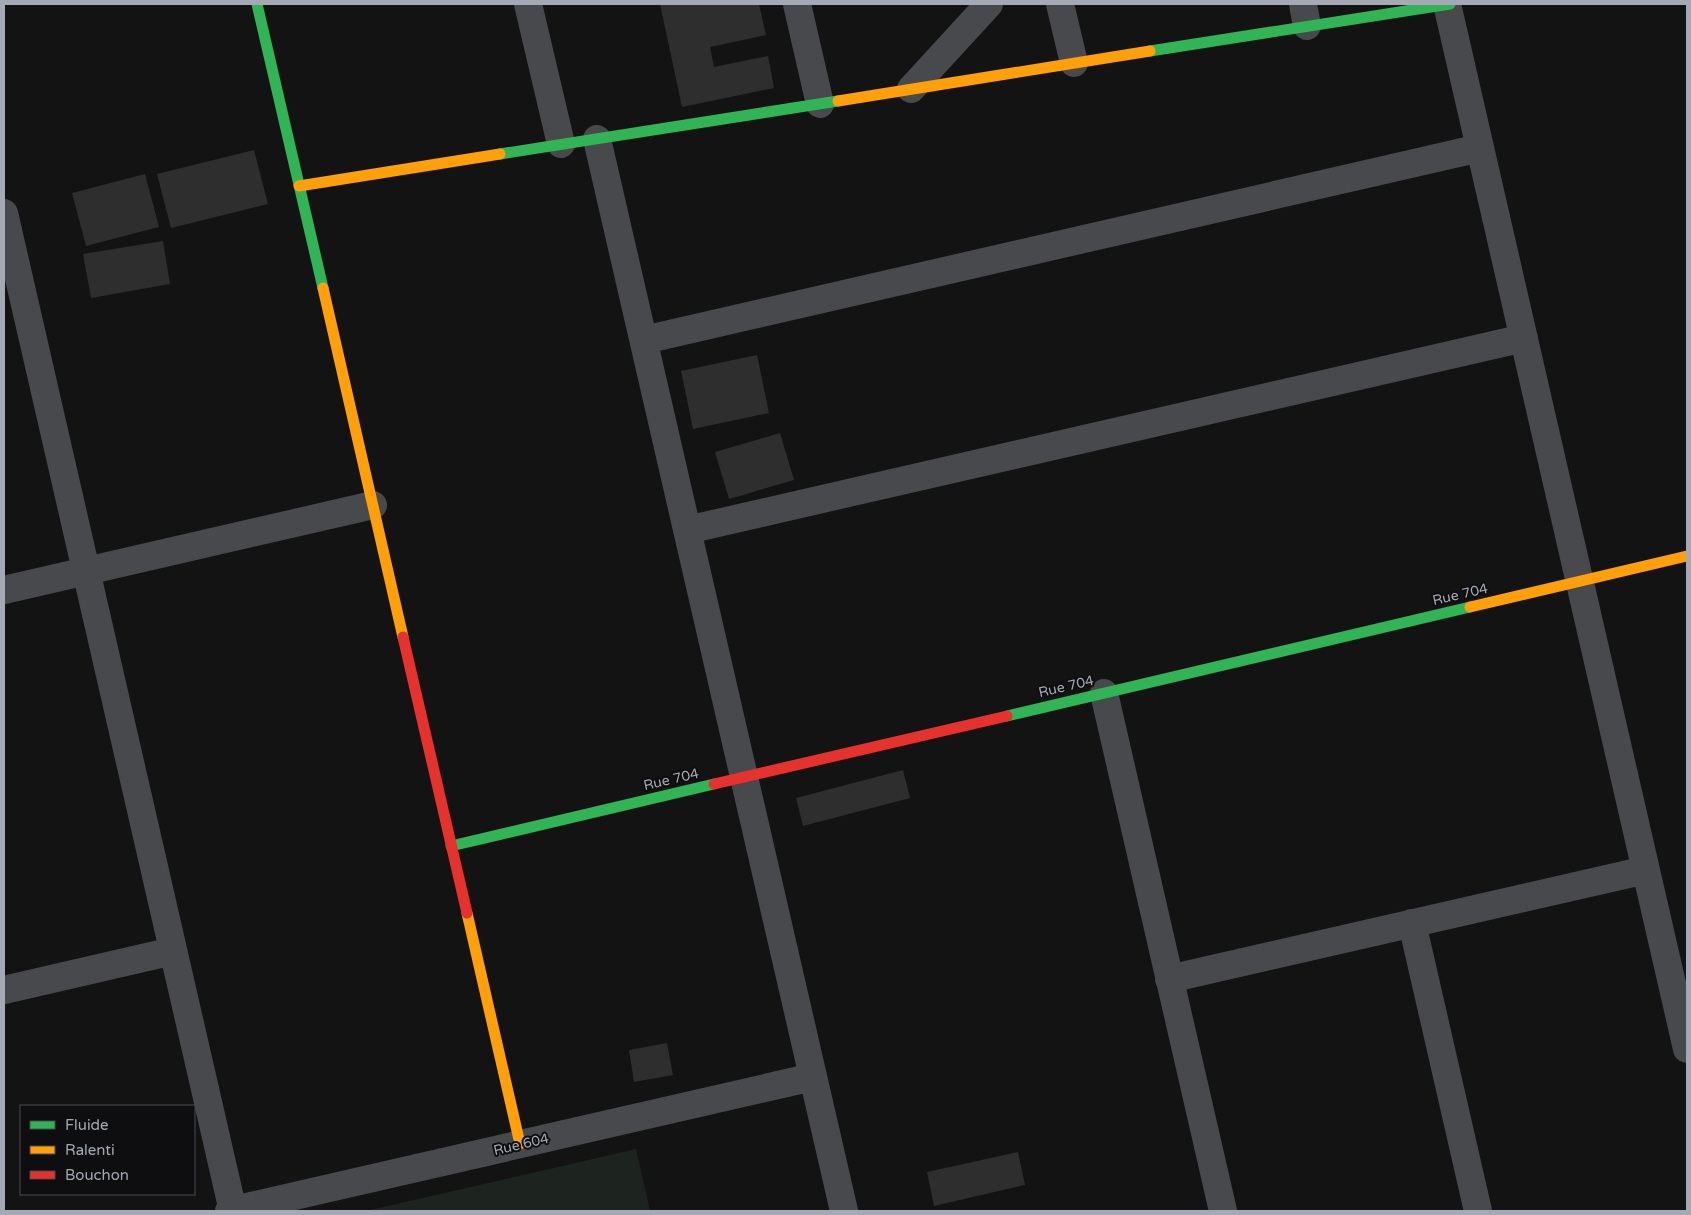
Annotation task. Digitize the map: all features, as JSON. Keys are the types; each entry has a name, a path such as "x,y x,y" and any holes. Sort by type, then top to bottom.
{"street":[{"path":"257,4 520,1144"},
{"path":"528,4 560,144"},
{"path":"797,4 820,104"},
{"path":"911,89 989,4"},
{"path":"1060,4 1074,63"},
{"path":"299,186 1074,63 1305,15 1448,4 1687,1049"},
{"path":"597,139 844,1211"},
{"path":"644,340 1480,148"},
{"path":"4,213 232,1211"},
{"path":"687,530 1524,338"},
{"path":"4,590 372,505"},
{"name":"Rue 704","path":"451,846 1687,556"},
{"path":"1104,693 1222,1211"},
{"path":"1169,979 1646,870"},
{"path":"1412,923 1478,1211"},
{"path":"4,990 173,951"},
{"name":"Rue 604","path":"232,1211 813,1077"}],"shaded area":[{"path":"636,1149 650,1211 366,1211"}],"building":[{"path":"660,4 759,4 766,35 710,47 714,67 768,56 774,88 682,107"},
{"path":"254,150 268,204 171,228 157,174"},
{"path":"145,174 159,227 86,246 72,193"},
{"path":"163,241 170,284 91,298 83,254"},
{"path":"757,355 769,413 693,429 681,371"},
{"path":"780,433 794,480 729,499 715,452"},
{"path":"903,770 910,798 803,826 796,798"},
{"path":"667,1043 673,1075 634,1082 629,1050"},
{"path":"1018,1152 1025,1185 934,1206 927,1172"}],"traffic: fast":[{"path":"257,4 323,288"},
{"path":"1150,51 1450,4"},
{"path":"500,154 838,101"},
{"path":"1007,716 1470,607"},
{"path":"451,846 714,784"}],"traffic: slow":[{"path":"838,101 1150,51"},
{"path":"299,186 500,154"},
{"path":"323,288 403,637"},
{"path":"1470,607 1687,556"},
{"path":"467,913 520,1144"}],"traffic: jam":[{"path":"403,637 467,913"},
{"path":"714,784 1007,716"}]}
